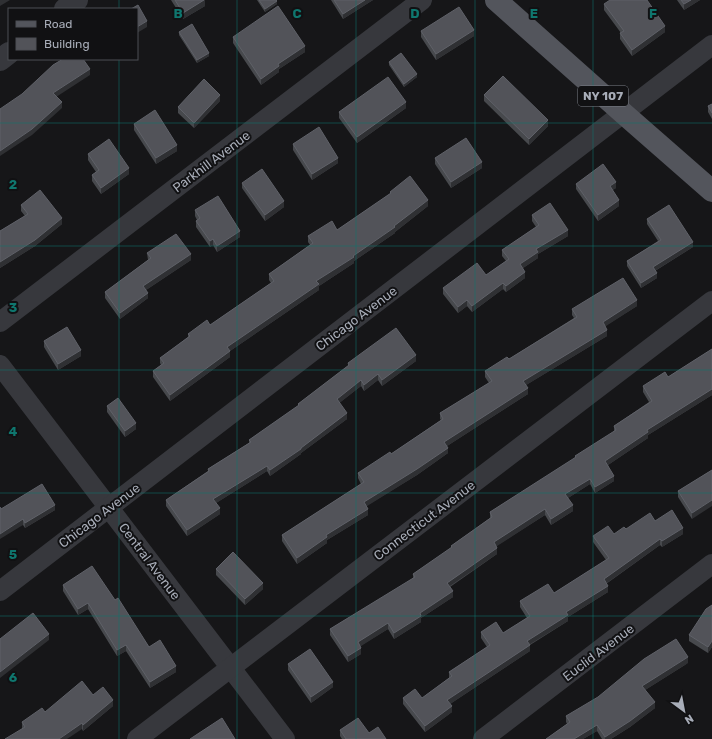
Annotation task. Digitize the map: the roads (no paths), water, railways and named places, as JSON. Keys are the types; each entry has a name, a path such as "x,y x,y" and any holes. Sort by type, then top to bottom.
{"main road":[{"name":"NY 107","path":"496,0 712,191"}],"street":[{"path":"66,8 77,0"},
{"name":"Parkhill Avenue","path":"0,322 422,0"},
{"name":"Chicago Avenue","path":"0,591 712,45"},
{"path":"0,60 8,54"},
{"name":"Connecticut Avenue","path":"137,739 712,301"},
{"name":"Central Avenue","path":"0,365 285,739"},
{"name":"Euclid Avenue","path":"483,739 712,564"}]}
